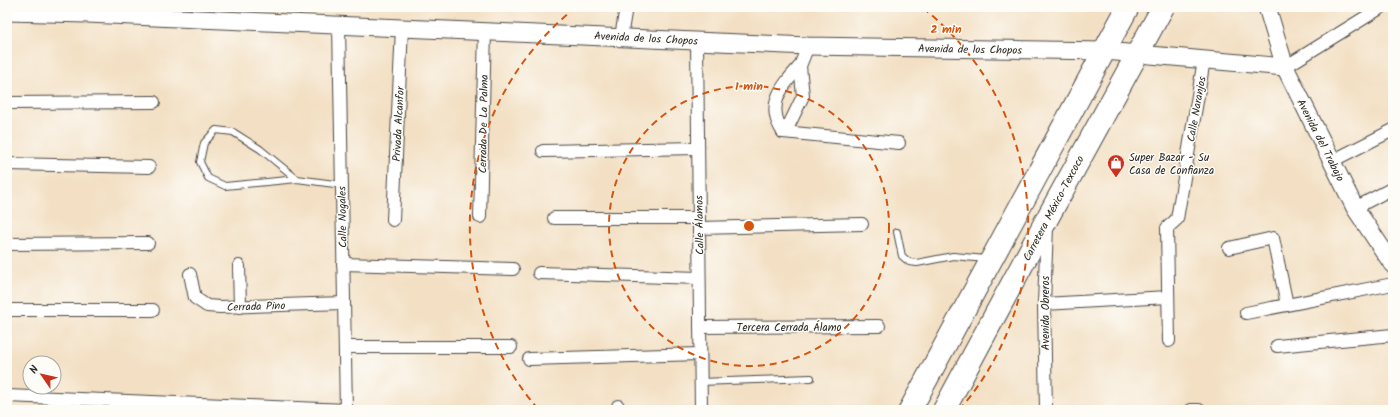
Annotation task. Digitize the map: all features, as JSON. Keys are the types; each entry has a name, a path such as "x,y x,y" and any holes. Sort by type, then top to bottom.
{"highway":[{"path":"910,410 1128,7"},
{"name":"Carretera México-Texcoco","path":"944,410 1136,54 1163,7"}],"street":[{"path":"621,37 626,7"},
{"name":"Avenida del Trabajo","path":"1267,7 1285,67 1355,208 1393,265"},
{"path":"1285,67 1382,7"},
{"name":"Avenida de los Chopos","path":"7,12 28,10 284,15 339,25 808,46 1105,51 1285,67"},
{"name":"Calle Nogales","path":"339,25 346,410"},
{"name":"Privada Alcanfor","path":"393,220 402,28"},
{"name":"Cerrada De La Palma","path":"480,217 485,31"},
{"name":"Calle Álamos","path":"697,41 701,410"},
{"path":"783,132 777,123 775,110 779,94 787,81 800,66 808,46"},
{"name":"Calle Naranjos","path":"1169,341 1167,228 1177,220 1204,60"},
{"path":"783,132 789,125 803,96 800,66"},
{"path":"7,102 154,102"},
{"path":"1332,160 1393,130"},
{"path":"783,132 899,143"},
{"path":"543,151 698,148"},
{"path":"7,164 149,167"},
{"path":"1355,208 1393,188"},
{"name":"Avenida Obreros","path":"1046,410 1044,304 1048,217"},
{"path":"554,218 699,223 862,224"},
{"path":"1229,248 1274,238 1287,305"},
{"path":"7,244 148,243"},
{"path":"343,264 513,269"},
{"path":"239,266 240,307"},
{"path":"538,273 699,278"},
{"name":"Cerrada Pino","path":"190,274 195,298 207,306 240,307 344,304"},
{"path":"1246,313 1393,284"},
{"path":"1044,304 1168,297"},
{"path":"7,310 153,310"},
{"name":"Tercera Cerrada Álamo","path":"700,327 879,326"},
{"path":"1277,346 1393,335"},
{"path":"345,347 511,347"},
{"path":"529,360 700,354"},
{"path":"7,396 60,404 346,410"},
{"path":"1191,410 1199,410"}],"lane":[{"path":"297,179 260,149 233,132 216,130 204,143 200,162 208,178 225,186 297,179 342,185"},
{"path":"897,232 902,256 909,262 917,263 953,256 970,256 992,259"},
{"path":"700,382 811,378"}],"place":[{"name":"Super Bazar - Su Casa de Confianza","path":"1116,178"}]}
